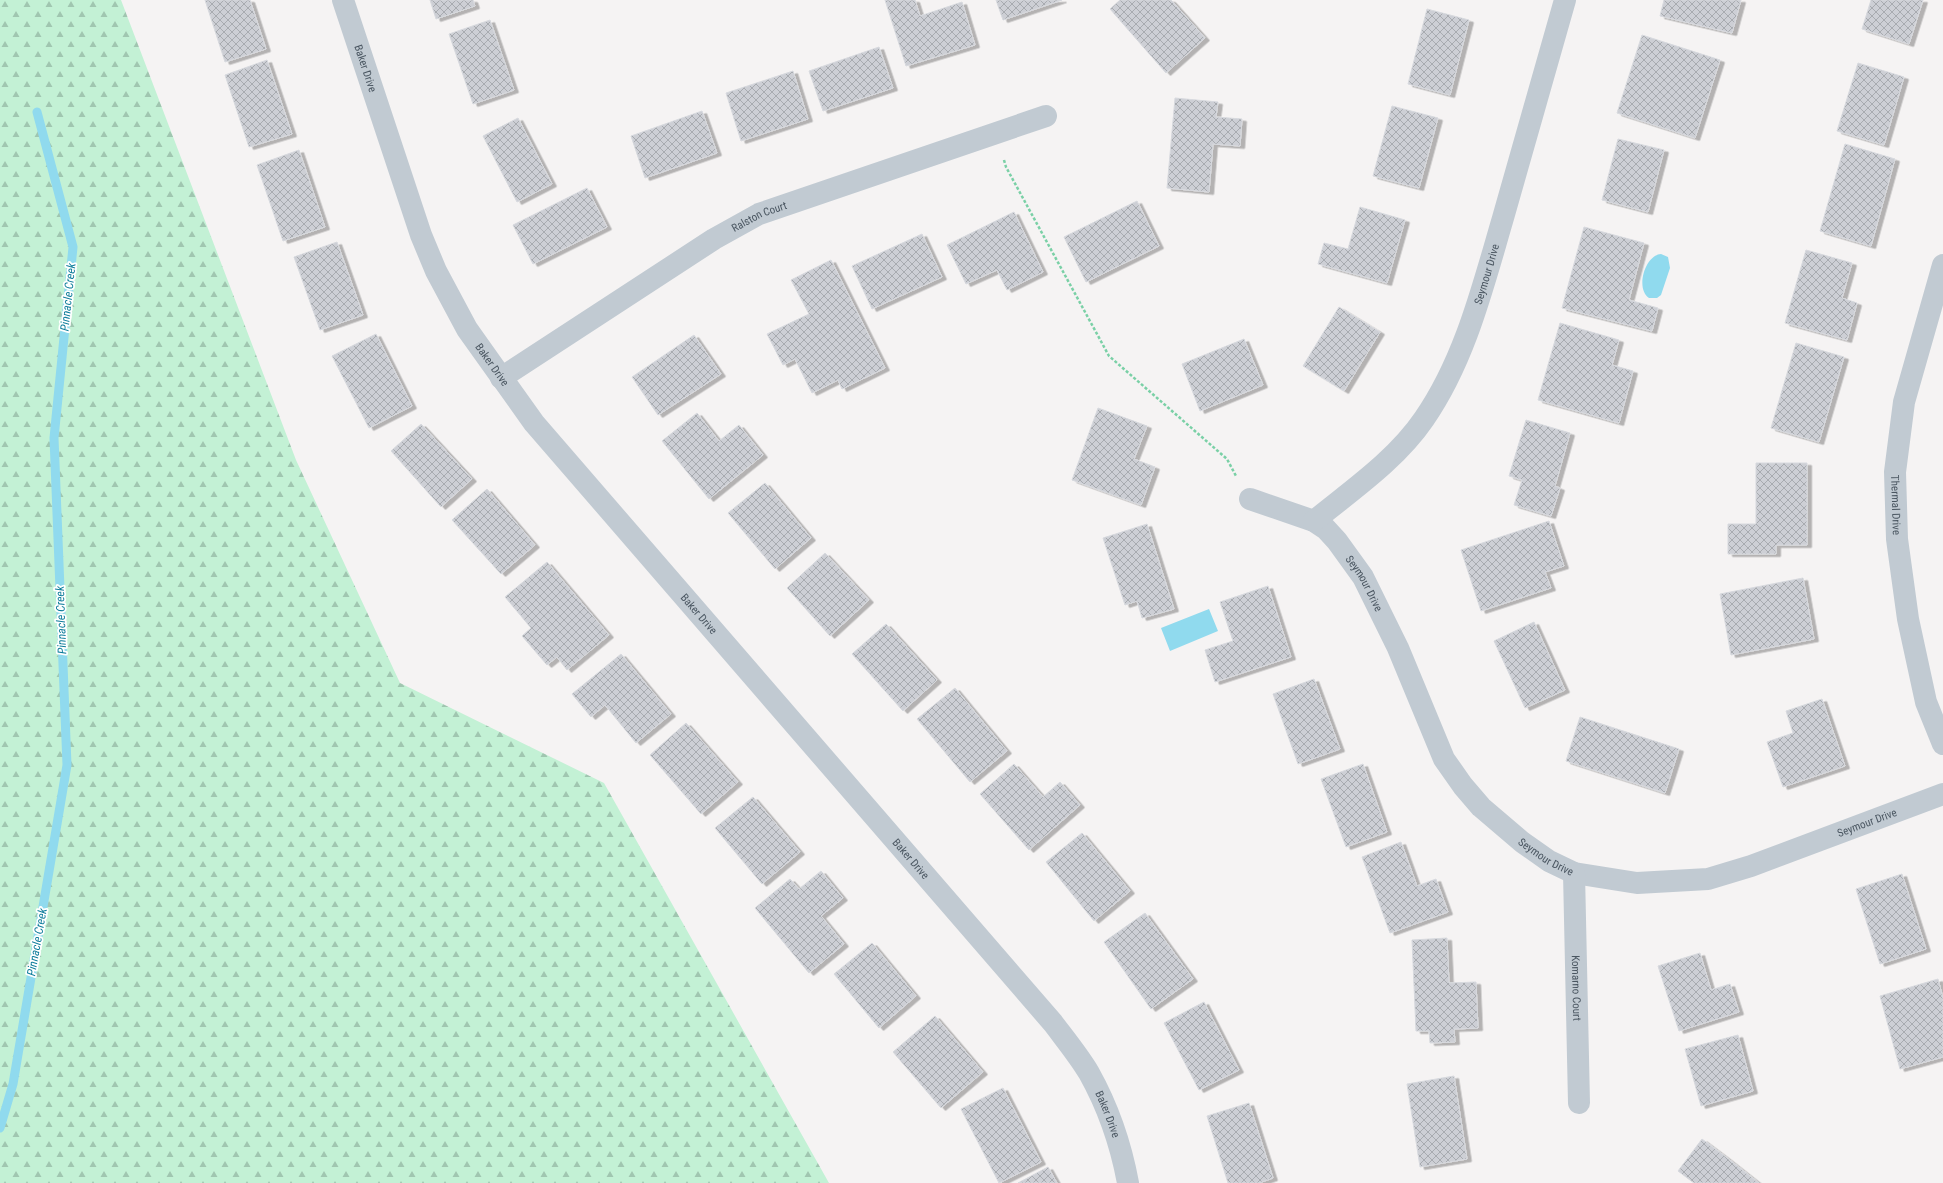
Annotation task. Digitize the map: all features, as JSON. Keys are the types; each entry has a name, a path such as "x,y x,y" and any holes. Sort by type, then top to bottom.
{"street":[{"name":"Baker Drive","path":"343,0 421,235 436,271 467,329 534,423 1053,1023 1088,1072 1102,1100 1111,1122 1128,1183"},
{"name":"Seymour Drive","path":"1314,521 1389,459 1424,419 1447,378 1462,344 1484,285 1565,0"},
{"name":"Ralston Court","path":"501,378 740,223 780,205 1046,116"},
{"name":"Thermal Drive","path":"1943,265 1904,402 1895,472 1898,539 1908,619 1926,702 1943,744"},
{"name":"Seymour Drive","path":"1250,499 1314,521 1326,529 1337,541 1364,577 1398,648 1444,758 1463,786 1481,807 1522,842 1549,861 1574,873 1637,883 1708,879 1751,866 1943,794"},
{"name":"Komarno Court","path":"1574,873 1579,1103"}],"path":[{"path":"995,133 1006,167 1109,356 1227,459 1250,499"}],"green space":[{"path":"0,0 121,0 296,460 400,683 604,783 829,1183 0,1183"}],"water":[{"path":"1661,254 1668,257 1670,268 1661,295 1657,298 1649,298 1645,294 1642,280 1646,266 1650,260"},
{"path":"1209,609 1218,631 1170,651 1161,628"}],"building":[{"path":"205,0 250,0 266,49 225,62"},
{"path":"430,0 473,0 475,6 436,19"},
{"path":"885,0 915,0 920,16 962,2 975,45 906,66"},
{"path":"996,0 1062,0 1003,20"},
{"path":"1120,0 1171,0 1205,38 1166,73 1110,9"},
{"path":"1664,0 1741,0 1732,33 1660,16"},
{"path":"1871,0 1923,0 1909,44 1862,29"},
{"path":"1427,9 1469,20 1450,95 1408,84"},
{"path":"490,20 514,90 473,104 449,34"},
{"path":"1642,35 1720,60 1695,138 1617,113"},
{"path":"879,47 893,88 823,111 809,71"},
{"path":"267,60 292,134 249,147 225,75"},
{"path":"1858,63 1904,77 1884,145 1837,131"},
{"path":"793,71 808,119 741,141 726,93"},
{"path":"1175,98 1218,102 1216,117 1242,119 1240,146 1213,144 1209,192 1167,188"},
{"path":"1392,106 1438,118 1419,188 1373,176"},
{"path":"702,111 717,153 645,178 631,136"},
{"path":"518,118 552,184 517,202 483,136"},
{"path":"1618,139 1664,150 1648,212 1602,200"},
{"path":"1845,144 1895,159 1871,246 1820,231"},
{"path":"299,150 325,227 283,241 257,165"},
{"path":"587,188 607,227 533,264 513,225"},
{"path":"1137,201 1159,246 1086,282 1064,237"},
{"path":"1360,207 1405,220 1387,283 1318,264 1324,243 1348,249"},
{"path":"1014,212 1043,272 1007,290 997,270 966,284 947,245"},
{"path":"1584,227 1644,243 1629,300 1658,308 1652,331 1562,308"},
{"path":"922,234 942,277 872,309 852,266"},
{"path":"337,242 363,315 320,330 294,257"},
{"path":"1806,250 1852,263 1842,298 1857,303 1847,340 1785,323"},
{"path":"831,260 885,368 842,389 838,380 812,393 795,359 783,365 767,334 809,314 791,280"},
{"path":"1339,307 1380,332 1344,391 1303,366"},
{"path":"1560,323 1619,340 1612,365 1633,371 1619,423 1538,400"},
{"path":"376,334 412,406 369,428 332,356"},
{"path":"694,335 721,374 658,415 632,377"},
{"path":"1244,339 1263,385 1200,411 1182,364"},
{"path":"1796,343 1844,357 1819,442 1771,428"},
{"path":"1098,408 1147,426 1134,459 1155,467 1141,505 1072,480"},
{"path":"697,413 719,441 739,425 763,455 709,499 662,441"},
{"path":"1526,420 1570,433 1555,486 1560,488 1551,516 1514,505 1522,480 1509,476"},
{"path":"421,424 472,479 441,507 391,451"},
{"path":"1756,463 1807,463 1807,545 1776,545 1776,554 1728,554 1728,524 1756,524"},
{"path":"765,483 811,538 775,569 728,513"},
{"path":"487,489 535,545 501,574 452,520"},
{"path":"1549,521 1564,566 1545,572 1551,588 1481,611 1461,550"},
{"path":"1147,524 1174,609 1142,618 1137,601 1125,605 1103,538"},
{"path":"825,553 869,600 830,636 787,588"},
{"path":"547,562 609,635 567,670 557,657 547,665 522,636 531,628 505,597"},
{"path":"1803,578 1814,639 1731,655 1720,594"},
{"path":"1268,586 1291,657 1215,682 1205,650 1233,641 1220,602"},
{"path":"1534,622 1565,690 1525,708 1494,641"},
{"path":"886,624 937,680 903,711 852,654"},
{"path":"621,654 671,714 636,743 605,705 591,717 572,694"},
{"path":"1314,679 1340,749 1298,764 1273,694"},
{"path":"955,688 1007,751 970,782 917,719"},
{"path":"1822,699 1845,766 1783,787 1767,742 1793,733 1786,711"},
{"path":"1580,717 1679,749 1665,793 1566,761"},
{"path":"686,723 738,782 701,814 650,755"},
{"path":"1014,764 1043,797 1060,782 1080,805 1029,850 980,794"},
{"path":"1363,764 1387,832 1346,847 1321,779"},
{"path":"753,797 800,852 762,884 715,828"},
{"path":"1082,833 1130,891 1094,921 1046,862"},
{"path":"1401,842 1417,886 1436,879 1448,912 1390,933 1362,857"},
{"path":"821,871 843,898 821,916 844,944 809,973 755,908 790,879 799,889"},
{"path":"1902,874 1926,949 1880,964 1856,889"},
{"path":"1145,913 1193,979 1151,1009 1104,942"},
{"path":"1447,938 1449,983 1476,982 1478,1028 1454,1029 1455,1042 1430,1043 1429,1031 1416,1031 1412,940"},
{"path":"872,943 916,996 879,1028 834,974"},
{"path":"1700,953 1711,990 1730,984 1739,1012 1679,1031 1658,966"},
{"path":"1938,979 1943,998 1943,1057 1900,1069 1880,996"},
{"path":"1204,1002 1239,1070 1199,1090 1164,1023"},
{"path":"935,1016 983,1072 941,1108 893,1052"},
{"path":"1738,1035 1753,1091 1701,1106 1685,1049"},
{"path":"1454,1076 1467,1159 1420,1167 1407,1084"},
{"path":"1003,1088 1041,1162 999,1183 961,1109"},
{"path":"1249,1103 1273,1178 1259,1183 1228,1183 1207,1116"},
{"path":"1702,1139 1759,1183 1694,1183 1678,1171"},
{"path":"1048,1167 1057,1183 1018,1183"}],"waterway":[{"name":"Pinnacle Creek","path":"0,1128 13,1084 67,765 54,438 73,247 37,112"}]}
